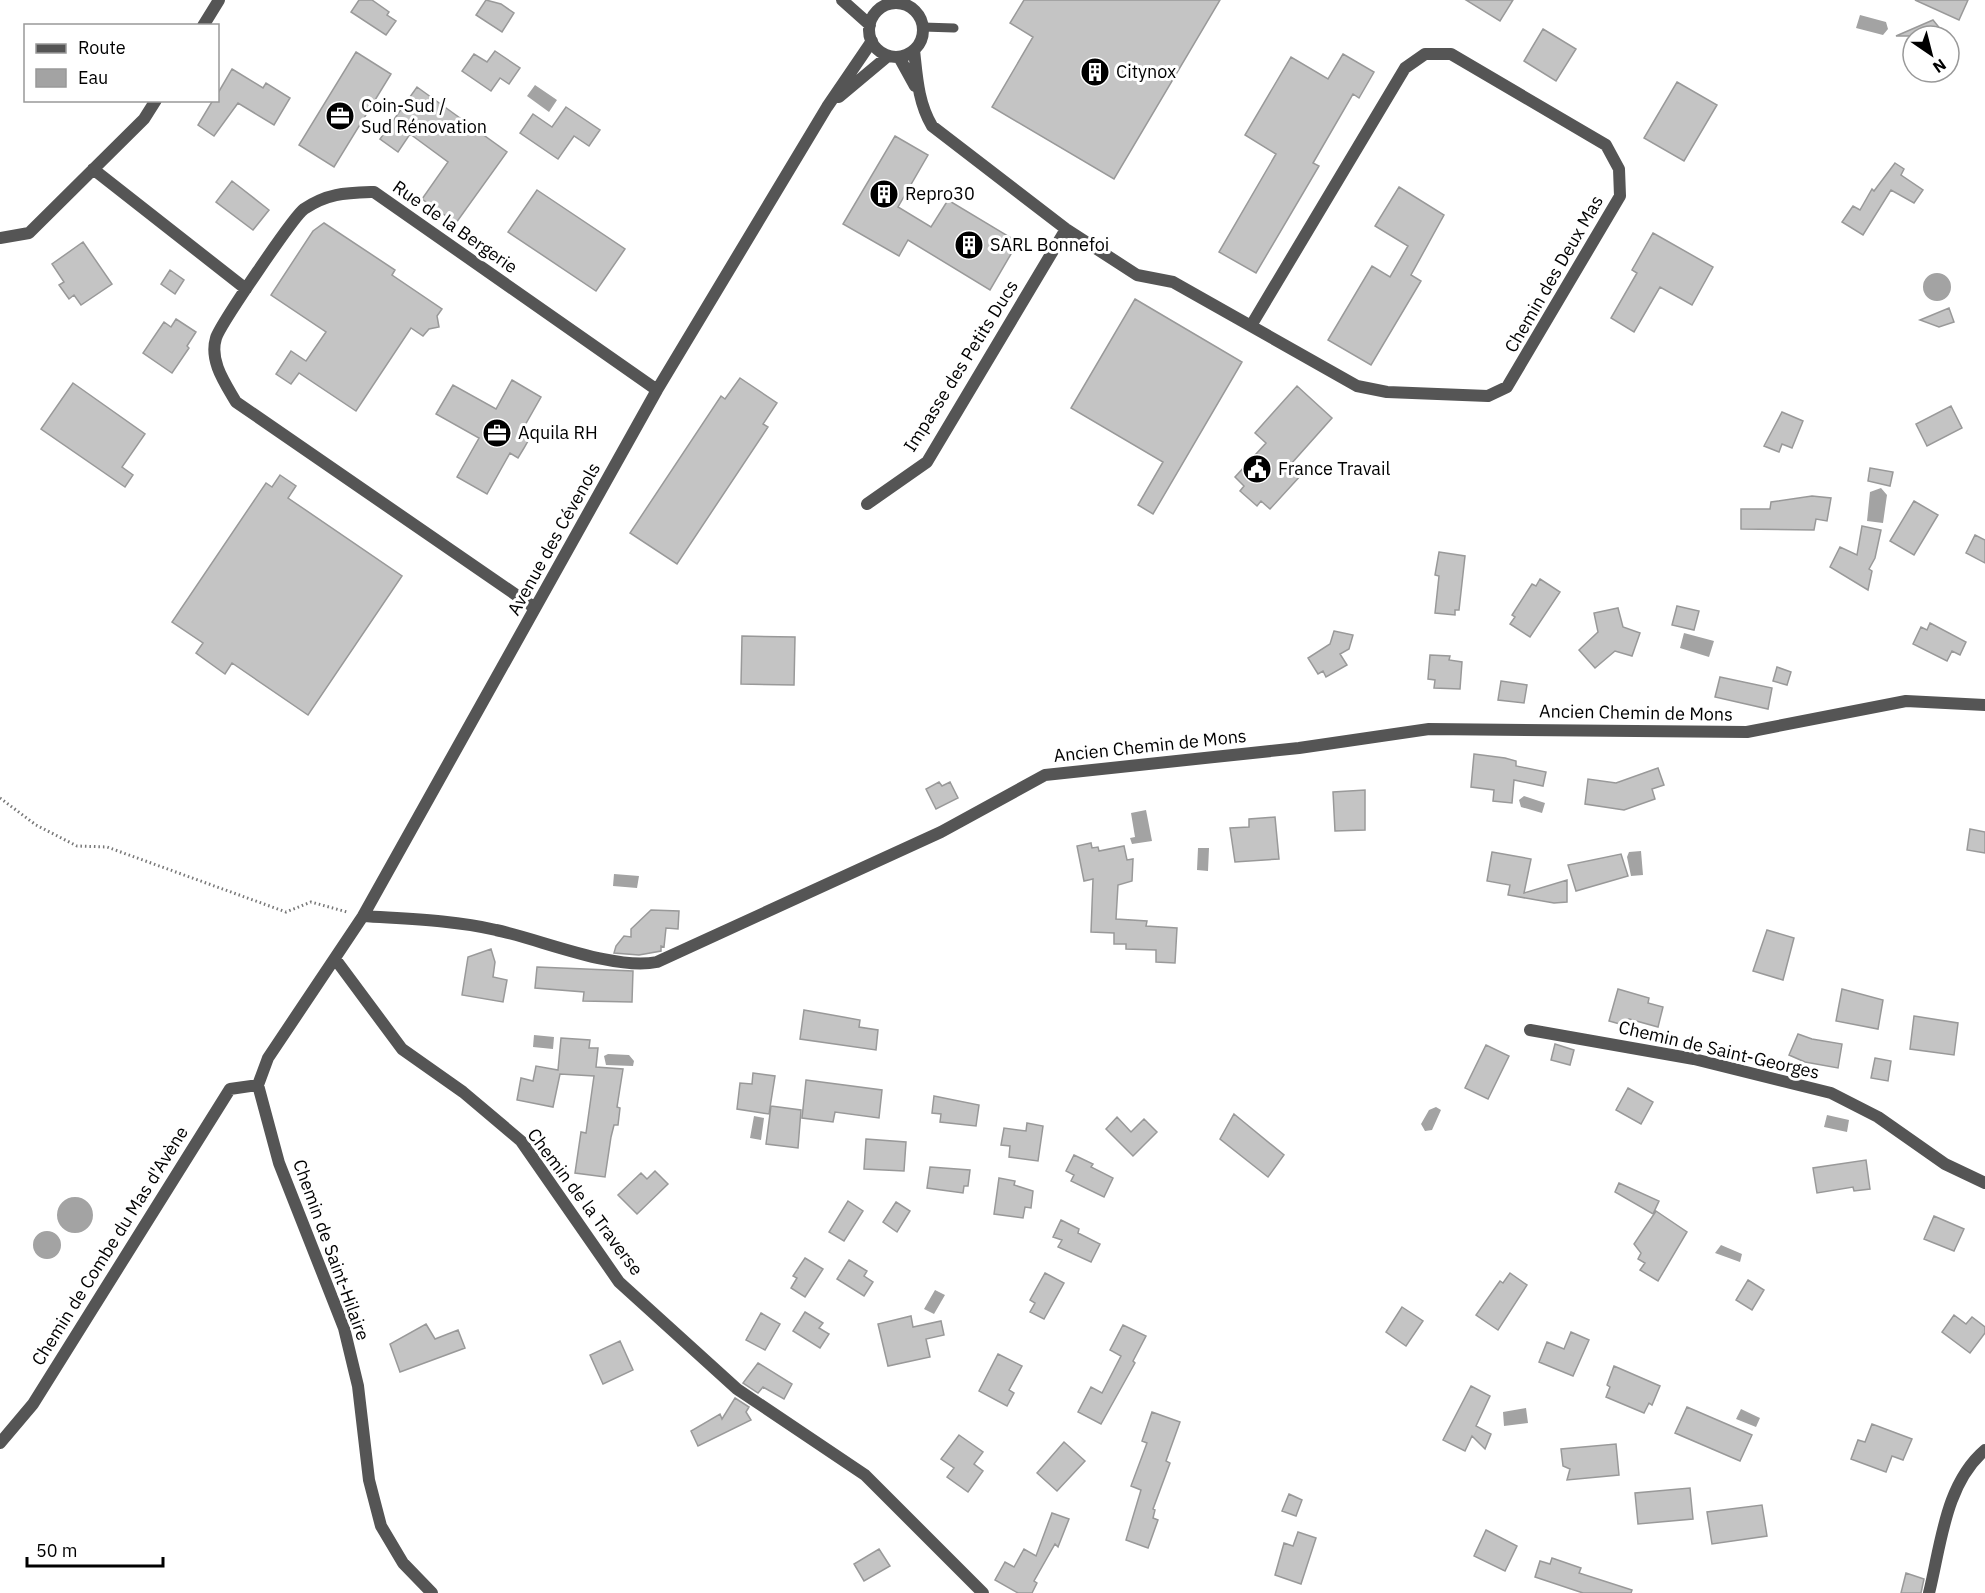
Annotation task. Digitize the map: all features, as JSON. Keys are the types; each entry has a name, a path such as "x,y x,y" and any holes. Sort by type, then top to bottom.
{"street":[{"path":"203,24 219,0"},
{"path":"842,0 870,25"},
{"path":"895,2 917,6 923,36 914,50 894,56 882,53 872,41 870,25 879,11 895,2"},
{"name":"Avenue des Cévenols","path":"336,960 363,916 657,390 827,107 872,41"},
{"name":"Chemin des Deux Mas","path":"914,50 919,92 924,111 932,126 1065,230 1137,274 1173,282 1252,324 1357,387 1387,392 1488,396 1507,387 1620,196 1619,169 1606,146 1523,96 1451,54 1425,54 1405,68 1252,324"},
{"name":"Avenue des Cévenols","path":"827,107 894,56"},
{"name":"Chemin des Deux Mas","path":"894,56 919,92"},
{"path":"0,238 28,233 144,119 155,102"},
{"path":"93,169 246,289"},
{"name":"Rue de la Bergerie","path":"536,608 236,402 217,371 216,339 246,289 302,211 334,194 374,192 657,390"},
{"name":"Impasse des Petits Ducs","path":"867,504 927,462 1065,230"},
{"name":"Ancien Chemin de Mons","path":"363,916 436,921 495,929 620,962 643,965 657,962 941,832 1045,775 1299,748 1429,729 1747,732 1906,701 1985,705"},
{"path":"258,1085 268,1058 336,960"},
{"name":"Chemin de la Traverse","path":"336,960 402,1049 463,1092 521,1141 619,1282 737,1389 865,1475 983,1593"},
{"name":"Chemin de Saint-Georges","path":"1530,1030 1694,1059 1831,1093 1878,1117 1945,1164 1985,1183"},
{"name":"Chemin de Combe du Mas d'Avène","path":"0,1443 33,1404 230,1089 258,1085"},
{"name":"Chemin de Saint-Hilaire","path":"258,1085 279,1163 344,1328 358,1386 369,1480 381,1526 403,1563 432,1593"},
{"path":"1929,1593 1954,1492 1966,1470 1985,1450"}],"lane":[{"path":"923,27 954,28"}],"path":[{"path":"0,798 36,825 77,846 107,847 286,912 311,902 363,916"}],"water":[{"path":"1860,15 1886,22 1888,29 1883,35 1856,28"},
{"path":"535,85 557,100 549,112 527,96"},
{"path":"1937,273 1947,277 1951,287 1947,297 1937,301 1927,297 1923,287 1927,277"},
{"path":"1881,488 1887,495 1883,523 1867,521 1870,492"},
{"path":"1684,633 1714,641 1709,657 1680,648"},
{"path":"1524,796 1545,803 1542,813 1521,807 1519,800"},
{"path":"1146,810 1152,841 1132,844 1130,838 1135,837 1131,813"},
{"path":"1198,848 1209,848 1208,871 1197,870"},
{"path":"1641,851 1643,875 1631,876 1627,857 1629,852"},
{"path":"614,874 639,876 637,888 613,886"},
{"path":"534,1035 554,1037 553,1049 533,1047"},
{"path":"608,1054 629,1055 634,1061 633,1066 606,1065 604,1056"},
{"path":"1436,1107 1441,1110 1432,1130 1425,1131 1421,1124 1429,1110"},
{"path":"1827,1115 1849,1120 1847,1132 1824,1127"},
{"path":"754,1116 764,1118 761,1140 750,1138"},
{"path":"75,1197 88,1202 93,1215 88,1228 75,1233 62,1228 57,1215 62,1202"},
{"path":"47,1231 57,1235 61,1245 57,1255 47,1259 37,1255 33,1245 37,1235"},
{"path":"1721,1245 1742,1254 1740,1262 1715,1253"},
{"path":"935,1290 945,1295 934,1314 924,1309"},
{"path":"1526,1408 1528,1423 1504,1426 1503,1412"},
{"path":"1741,1409 1760,1418 1756,1427 1736,1419"}],"building":[{"path":"359,0 372,0 389,12 387,15 396,21 386,35 351,12"},
{"path":"486,0 501,4 514,13 502,32 476,15"},
{"name":"Citynox","path":"1024,0 1220,0 1114,179 992,107 1033,37 1010,23"},
{"path":"1466,0 1513,0 1500,21"},
{"path":"1915,0 1968,0 1959,20"},
{"path":"1933,20 1936,24 1924,24"},
{"path":"1543,29 1576,49 1556,81 1524,61"},
{"path":"495,51 520,68 509,84 500,78 491,91 462,71 474,54 487,62"},
{"path":"356,52 391,74 334,167 299,145"},
{"path":"1343,54 1374,72 1359,98 1353,94 1313,163 1319,166 1256,273 1219,252 1276,154 1245,135 1291,57 1328,79"},
{"path":"232,69 263,88 266,83 290,98 274,125 238,103 214,136 198,125 212,102 219,102 219,91"},
{"path":"1677,82 1717,105 1684,161 1644,138"},
{"path":"417,87 507,152 456,223 422,199 448,162 410,134 398,152 380,139"},
{"path":"566,107 600,130 589,146 574,136 558,159 520,133 533,114 552,127"},
{"path":"895,136 928,155 898,207 931,227 948,200 1018,242 990,290 908,240 899,256 843,224"},
{"path":"1895,163 1904,169 1901,175 1923,190 1914,203 1891,190 1863,235 1842,222 1853,206 1860,210 1872,189 1874,191"},
{"path":"232,181 269,210 253,230 216,202"},
{"path":"1399,187 1444,215 1411,275 1421,281 1371,365 1328,340 1372,266 1390,277 1408,246 1375,226"},
{"path":"537,190 625,249 596,291 508,232"},
{"path":"324,223 395,270 392,275 442,309 437,316 439,327 429,329 423,336 411,328 356,411 299,373 291,384 276,374 291,351 306,361 326,332 271,295 313,231"},
{"path":"1653,233 1713,267 1692,305 1660,287 1634,332 1611,318 1637,273 1632,270"},
{"path":"83,242 112,284 81,305 74,295 69,299 59,285 64,282 52,264"},
{"path":"170,270 184,280 175,294 161,284"},
{"path":"1135,299 1242,362 1153,514 1138,505 1163,462 1071,408"},
{"path":"1949,308 1954,322 1939,327 1920,320"},
{"path":"176,319 196,332 187,346 189,348 172,373 143,353 164,322 171,327"},
{"path":"740,378 777,403 763,424 768,427 677,564 630,533 721,396 725,399"},
{"path":"512,380 541,397 524,427 533,432 518,458 510,453 487,494 457,477 479,438 436,414 453,385 496,409"},
{"path":"73,383 145,434 122,467 133,475 125,487 41,429"},
{"path":"1297,386 1332,418 1291,464 1302,474 1270,509 1261,501 1257,506 1240,491 1244,486 1235,477 1266,443 1255,433"},
{"path":"1951,406 1962,428 1927,446 1916,424"},
{"path":"1782,412 1803,421 1792,448 1782,444 1779,452 1764,446"},
{"path":"1870,468 1893,472 1890,486 1868,481"},
{"path":"280,475 296,486 288,498 402,576 308,715 232,663 225,674 196,653 203,643 172,622 266,483 272,487"},
{"path":"1812,496 1831,498 1827,521 1816,519 1814,530 1741,529 1741,509 1770,509 1771,502"},
{"path":"1914,501 1938,515 1914,555 1890,541"},
{"path":"1862,526 1881,530 1875,558 1869,569 1872,571 1868,590 1830,567 1840,547 1857,555"},
{"path":"1975,535 1985,540 1985,563 1966,553"},
{"path":"1439,552 1465,556 1459,610 1455,610 1455,615 1435,613 1439,576 1435,575"},
{"path":"1540,579 1560,592 1530,637 1510,624 1515,617 1512,615 1532,584 1536,586"},
{"path":"1677,606 1699,611 1694,630 1672,625"},
{"path":"1618,608 1623,627 1640,633 1632,656 1615,651 1595,668 1579,650 1598,632 1594,613"},
{"path":"1930,623 1966,642 1960,655 1952,651 1947,661 1913,644 1921,627 1927,630"},
{"path":"1334,631 1353,635 1349,649 1340,654 1347,665 1326,677 1323,671 1318,674 1308,658 1330,644"},
{"path":"742,636 795,637 794,685 741,684"},
{"path":"1430,655 1450,656 1449,660 1462,662 1460,689 1434,688 1435,680 1428,679"},
{"path":"1777,667 1791,672 1787,685 1773,681"},
{"path":"1720,677 1772,688 1768,709 1715,697"},
{"path":"1501,681 1527,685 1524,703 1498,700"},
{"path":"1474,754 1505,758 1516,761 1516,766 1546,772 1543,786 1514,780 1512,803 1493,801 1494,790 1471,787"},
{"path":"1658,768 1664,785 1652,789 1655,799 1624,810 1585,804 1588,779 1616,783"},
{"path":"939,782 942,786 950,782 958,798 936,809 926,789"},
{"path":"1365,790 1365,830 1335,831 1333,792"},
{"path":"1275,817 1279,859 1235,862 1230,828 1249,827 1249,819"},
{"path":"1970,829 1985,832 1985,853 1967,850"},
{"path":"1091,843 1092,848 1098,847 1099,851 1124,846 1127,860 1133,859 1132,881 1118,885 1116,919 1147,921 1146,926 1177,928 1175,963 1156,962 1156,950 1126,949 1126,944 1114,944 1114,933 1091,932 1093,879 1084,881 1077,846"},
{"path":"1492,852 1531,859 1524,893 1567,880 1567,902 1554,903 1508,895 1510,885 1487,881"},
{"path":"1621,854 1628,876 1576,891 1568,865"},
{"path":"651,910 679,911 678,929 666,928 664,947 661,946 661,951 639,955 614,953 616,946 624,936 631,937 631,929"},
{"path":"1767,930 1794,938 1783,980 1753,971"},
{"path":"491,949 495,962 493,977 507,980 503,1002 462,995 468,957"},
{"path":"537,967 633,971 632,1002 583,1001 584,992 535,988"},
{"path":"1618,989 1649,998 1648,1003 1663,1007 1658,1027 1629,1019 1627,1026 1609,1021"},
{"path":"1842,989 1883,1000 1878,1029 1836,1021"},
{"path":"804,1010 860,1020 859,1027 878,1030 876,1050 800,1039"},
{"path":"1914,1016 1958,1023 1954,1055 1910,1049"},
{"path":"1798,1034 1842,1044 1838,1068 1805,1062 1789,1055"},
{"path":"561,1038 590,1040 589,1048 598,1048 596,1067 623,1069 617,1107 620,1108 618,1125 614,1125 611,1137 605,1177 575,1173 581,1132 586,1133 594,1076 560,1074 553,1107 517,1100 521,1078 533,1081 536,1066 558,1070"},
{"path":"1555,1044 1574,1050 1570,1065 1551,1060"},
{"path":"1486,1045 1509,1056 1488,1099 1465,1088"},
{"path":"1875,1058 1891,1061 1888,1081 1871,1078"},
{"path":"753,1073 775,1076 769,1114 737,1109 740,1083 752,1084"},
{"path":"806,1080 882,1090 879,1118 835,1112 833,1122 802,1118"},
{"path":"1628,1088 1653,1102 1641,1124 1616,1110"},
{"path":"934,1096 979,1105 976,1126 940,1122 941,1114 932,1113"},
{"path":"771,1106 801,1110 798,1148 766,1144"},
{"path":"1234,1114 1284,1155 1268,1177 1220,1139"},
{"path":"1117,1117 1131,1132 1144,1119 1157,1132 1133,1156 1106,1129"},
{"path":"1027,1123 1043,1126 1038,1161 1009,1157 1010,1146 1001,1145 1004,1128 1026,1131"},
{"path":"866,1139 906,1142 904,1171 864,1169"},
{"path":"1074,1155 1093,1164 1091,1167 1113,1178 1104,1197 1071,1181 1074,1175 1066,1171"},
{"path":"1866,1160 1870,1189 1854,1191 1853,1187 1817,1193 1813,1168"},
{"path":"930,1167 970,1170 968,1186 964,1186 963,1193 927,1188"},
{"path":"655,1171 668,1184 637,1214 618,1195 641,1173 647,1179"},
{"path":"999,1178 1015,1181 1014,1185 1033,1191 1031,1208 1025,1207 1023,1218 994,1214"},
{"path":"1619,1183 1659,1201 1653,1214 1615,1192"},
{"path":"848,1201 863,1211 844,1241 829,1232"},
{"path":"896,1202 910,1211 897,1232 883,1222"},
{"path":"1656,1211 1687,1232 1658,1281 1640,1270 1645,1263 1638,1259 1641,1253 1634,1244"},
{"path":"1934,1216 1964,1229 1954,1251 1924,1239"},
{"path":"1061,1220 1079,1229 1078,1233 1100,1244 1091,1262 1058,1247 1062,1240 1053,1237"},
{"path":"805,1258 823,1269 805,1297 791,1288 797,1278 793,1276"},
{"path":"849,1260 867,1271 864,1276 873,1282 864,1296 837,1279"},
{"path":"1045,1273 1064,1283 1044,1319 1030,1312 1035,1303 1030,1300"},
{"path":"1510,1273 1527,1285 1498,1330 1476,1315 1500,1281 1503,1283"},
{"path":"1748,1280 1764,1290 1752,1310 1736,1300"},
{"path":"1402,1307 1423,1321 1406,1346 1386,1332"},
{"path":"805,1312 823,1323 819,1328 829,1334 820,1348 793,1331"},
{"path":"761,1313 780,1324 765,1350 746,1340"},
{"path":"1954,1315 1966,1324 1972,1317 1985,1327 1985,1333 1970,1353 1942,1332"},
{"path":"911,1316 913,1327 941,1321 944,1335 926,1339 930,1357 888,1366 878,1324"},
{"path":"426,1324 435,1339 458,1330 465,1348 400,1372 390,1344"},
{"path":"1123,1325 1146,1336 1133,1361 1135,1363 1101,1424 1078,1412 1091,1387 1102,1393 1121,1356 1110,1350"},
{"path":"1571,1332 1589,1340 1573,1376 1539,1362 1547,1342 1564,1349"},
{"path":"620,1341 633,1370 603,1384 590,1355"},
{"path":"998,1354 1022,1366 1009,1390 1014,1393 1007,1406 979,1391"},
{"path":"758,1363 792,1384 784,1399 763,1387 758,1393 743,1383"},
{"path":"1614,1366 1660,1386 1652,1405 1649,1403 1644,1413 1606,1397 1610,1387 1607,1385"},
{"path":"1471,1386 1490,1396 1476,1426 1491,1434 1485,1449 1472,1436 1465,1451 1443,1440"},
{"path":"735,1398 749,1407 746,1412 751,1420 698,1446 691,1431 720,1414 722,1419"},
{"path":"1687,1407 1752,1435 1740,1461 1675,1433"},
{"path":"1152,1412 1180,1422 1166,1461 1170,1463 1153,1509 1155,1510 1153,1518 1158,1520 1148,1548 1126,1540 1141,1490 1131,1486 1147,1443 1142,1441"},
{"path":"1872,1424 1912,1439 1903,1460 1892,1456 1886,1472 1851,1459 1858,1440 1865,1442"},
{"path":"959,1435 983,1452 974,1464 983,1471 968,1492 947,1477 954,1468 941,1459"},
{"path":"1064,1442 1085,1461 1057,1491 1037,1473"},
{"path":"1616,1444 1619,1475 1567,1480 1570,1469 1563,1466 1561,1449"},
{"path":"1690,1488 1693,1519 1638,1524 1635,1493"},
{"path":"1289,1494 1302,1500 1296,1516 1282,1511"},
{"path":"1762,1505 1767,1536 1712,1544 1707,1512"},
{"path":"1052,1513 1069,1519 1058,1547 1055,1544 1034,1581 1037,1583 1032,1593 1018,1593 995,1580 1005,1562 1014,1567 1024,1549 1036,1556"},
{"path":"1486,1530 1517,1546 1505,1571 1474,1556"},
{"path":"1298,1532 1316,1538 1301,1584 1275,1575 1284,1543 1293,1546"},
{"path":"879,1549 890,1566 864,1581 854,1564"},
{"path":"1552,1558 1581,1568 1579,1573 1632,1590 1631,1593 1583,1593 1535,1577 1540,1561 1550,1564"},
{"path":"1906,1573 1924,1579 1921,1593 1901,1593"}],"place":[{"name":"Citynox","path":"1095,72"},
{"name":"Coin-Sud / Sud Rénovation","path":"340,116"},
{"name":"Repro30","path":"884,194"},
{"name":"SARL Bonnefoi","path":"969,245"},
{"name":"Aquila RH","path":"497,433"},
{"name":"France Travail","path":"1257,469"}]}
